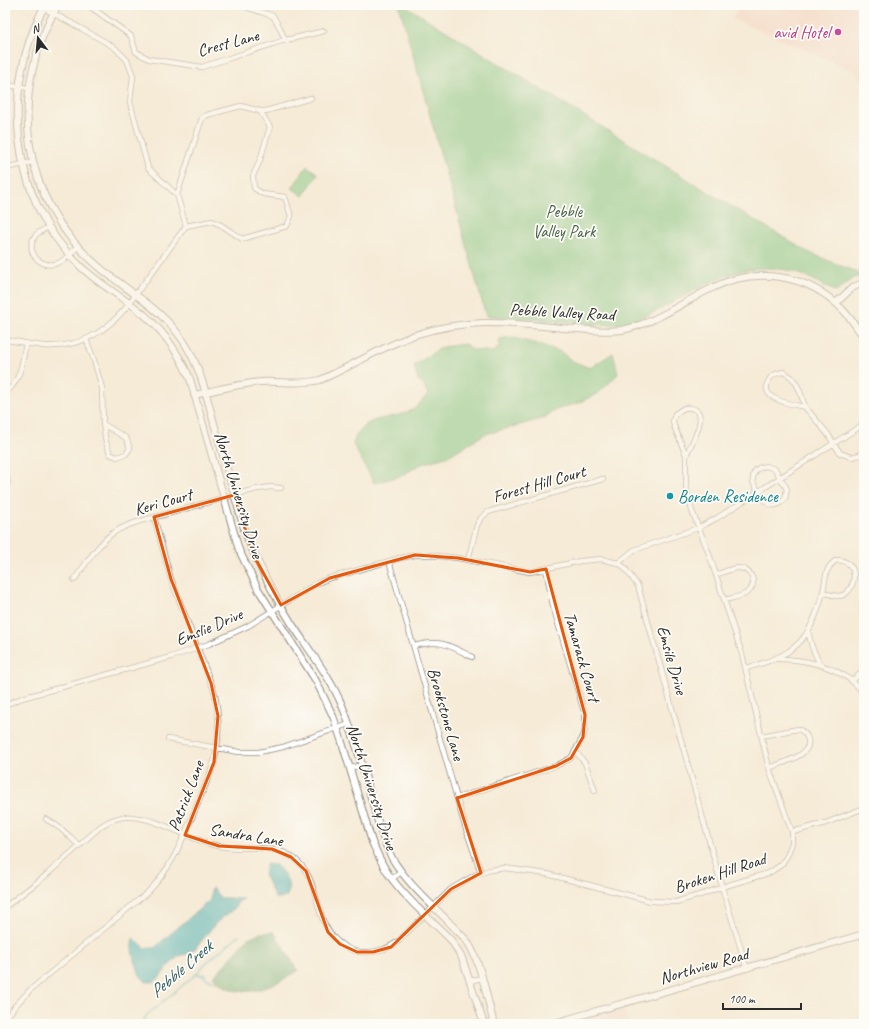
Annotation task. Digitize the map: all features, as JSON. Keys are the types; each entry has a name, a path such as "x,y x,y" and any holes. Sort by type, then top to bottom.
{"street":[{"name":"North University Drive","path":"58,5 38,49 29,88 27,112 33,162 47,201 66,233 77,246 98,267 136,294 163,318 183,340 193,358 205,392 245,532 254,556 281,605 325,672 341,704 362,765 383,838 393,860 401,872 466,940 475,958 482,978 494,1024"},
{"name":"Crest Lane","path":"88,5 131,36 136,52 149,59 202,67 286,40 324,31"},
{"path":"240,5 273,16 286,40"},
{"name":"North University Drive","path":"42,6 25,49 21,65 17,87 15,118 22,165 36,205 48,227 70,255 97,281 148,318 170,341 183,363 194,395 235,539 245,564 258,589 316,681 326,700 338,728 372,842 379,858 399,888 451,940 458,950 484,1024"},
{"path":"42,6 114,47 127,60 133,76 130,102 148,168 177,194 186,226"},
{"path":"5,85 29,88"},
{"path":"177,194 202,118 206,115 241,106 266,111 311,98"},
{"path":"5,340 26,342 43,346 59,346 86,340 109,326 129,304 186,226 212,221 221,225 242,239 287,226 291,216 285,197 263,194 254,188 253,176 260,160 270,127 260,111"},
{"path":"5,168 33,162"},
{"path":"48,227 34,237 32,249 37,260 44,264 53,264 64,260 77,246"},
{"name":"Pebble Valley Road","path":"194,395 224,387 262,382 310,382 320,380 417,334 458,324 498,323 602,331 632,328 652,320 712,287 733,279 747,276 765,275 792,279 818,290 836,303 850,317 864,338"},
{"path":"836,303 852,288 864,282"},
{"path":"86,340 94,360 102,388 103,424 110,454 117,457 126,454 130,448 126,438 103,424"},
{"path":"7,392 18,379 26,342"},
{"path":"805,407 790,404 770,395 767,384 770,377 779,372 789,375 800,390 805,407 818,422 840,453 847,457 856,456 860,455 864,450"},
{"path":"687,408 694,410 698,414 700,423 686,455 673,421 677,412 687,408"},
{"path":"468,560 530,572 580,561 600,559 618,563 634,550 698,528 726,513 862,427"},
{"name":"Broken Hill Road","path":"426,915 447,893 457,885 481,873 505,868 547,874 651,901 676,902 776,870 781,865 790,850 792,843 792,832 769,768 746,668 716,575 688,498 686,487 686,455"},
{"path":"766,466 775,469 786,486 788,492 786,499 781,503 773,505 767,504 758,492 752,480 755,472 759,468 766,466"},
{"path":"5,472 8,482 5,487"},
{"name":"Forest Hill Court","path":"468,560 477,525 481,518 488,512 603,479"},
{"name":"Keri Court","path":"74,580 97,549 114,533 129,525 234,495 263,488 281,488"},
{"name":"Patrick Lane","path":"5,1020 19,1001 30,990 148,892 157,882 173,860 212,769 217,747 219,725 216,702 211,683 171,579 154,517"},
{"name":"Emslie Drive","path":"5,705 22,698 198,648 224,638 248,626 318,583 330,578 415,555 430,555 468,560"},
{"path":"746,668 775,659 795,646 808,631 818,612 823,592 830,566 838,560 845,560 849,562 853,567 854,572 850,590 845,594 838,596 823,592"},
{"name":"Brookstone Lane","path":"390,561 457,798 481,873"},
{"name":"Emsile Drive","path":"618,563 624,567 638,586 722,887 747,969"},
{"path":"716,575 739,568 750,572 752,577 753,585 747,593 724,600"},
{"name":"Tamarack Court","path":"457,798 556,766 571,758 583,737 585,730 585,715 554,606 546,569"},
{"path":"808,631 812,646 820,665"},
{"path":"414,646 429,642 441,643 472,657"},
{"path":"775,659 802,660 820,665 840,673 852,681 864,693"},
{"path":"852,681 864,670"},
{"path":"168,739 239,752 266,751 283,748 349,724"},
{"path":"762,736 798,729 806,735 809,741 808,748 804,753 769,768"},
{"path":"575,751 586,763 595,791"},
{"path":"350,768 362,765"},
{"path":"792,832 826,824 864,808"},
{"name":"Sandra Lane","path":"5,907 44,877 106,823 124,817 142,818 205,843 236,848 272,849 282,851 300,864 306,871 328,932 340,944 357,952 373,952 391,947 426,915"},
{"path":"46,819 54,823 68,834 79,846"},
{"path":"392,879 401,872"},
{"name":"Northview Road","path":"551,1024 747,969 864,934"},
{"path":"470,981 482,978"}],"highlighted area":[{"path":"234,495 254,556 281,605 330,578 415,555 458,558 530,572 546,569 585,715 583,737 571,758 556,766 457,798 481,873 451,889 391,947 373,952 357,952 340,944 328,932 306,871 291,857 272,849 219,846 185,835 214,762 218,716 211,683 171,579 154,517"}],"shaded area":[{"path":"730,5 864,5 864,82 857,72 733,19 738,8"},
{"path":"624,1008 629,1024 572,1024"}],"green space":[{"name":"Pebble Valley Park","path":"399,5 404,5 808,252 863,275 854,278 836,292 795,272 762,268 747,270 718,279 643,317 617,324 606,325 486,316"},
{"path":"307,166 318,174 303,196 292,188"},
{"path":"509,337 542,345 561,352 572,361 590,368 613,353 618,374 599,393 578,403 555,410 544,418 485,434 446,457 421,464 401,476 374,483 353,444 357,434 370,422 404,414 414,409 428,394 424,386 418,380 414,366 443,347 465,344 473,350 494,352 499,346 500,339"},
{"path":"274,932 298,971 271,985 251,991 232,990 222,985 213,977 248,938 260,933"}],"water":[{"path":"266,864 276,865 285,875 289,887 287,896 281,899 275,898 264,874"},
{"path":"213,888 220,898 243,899 237,903 236,907 216,923 195,949 187,954 179,956 154,982 146,982 140,974 133,956 133,938 146,948 154,948 210,900 211,889"}],"waterway":[{"name":"Pebble Creek","path":"141,1024 147,1015 195,975 206,963 239,935"},
{"path":"195,975 200,974 201,976 205,974 205,978 216,982"}],"place":[{"name":"avid Hotel","path":"838,32"},
{"name":"Borden Residence","path":"670,496"}]}
